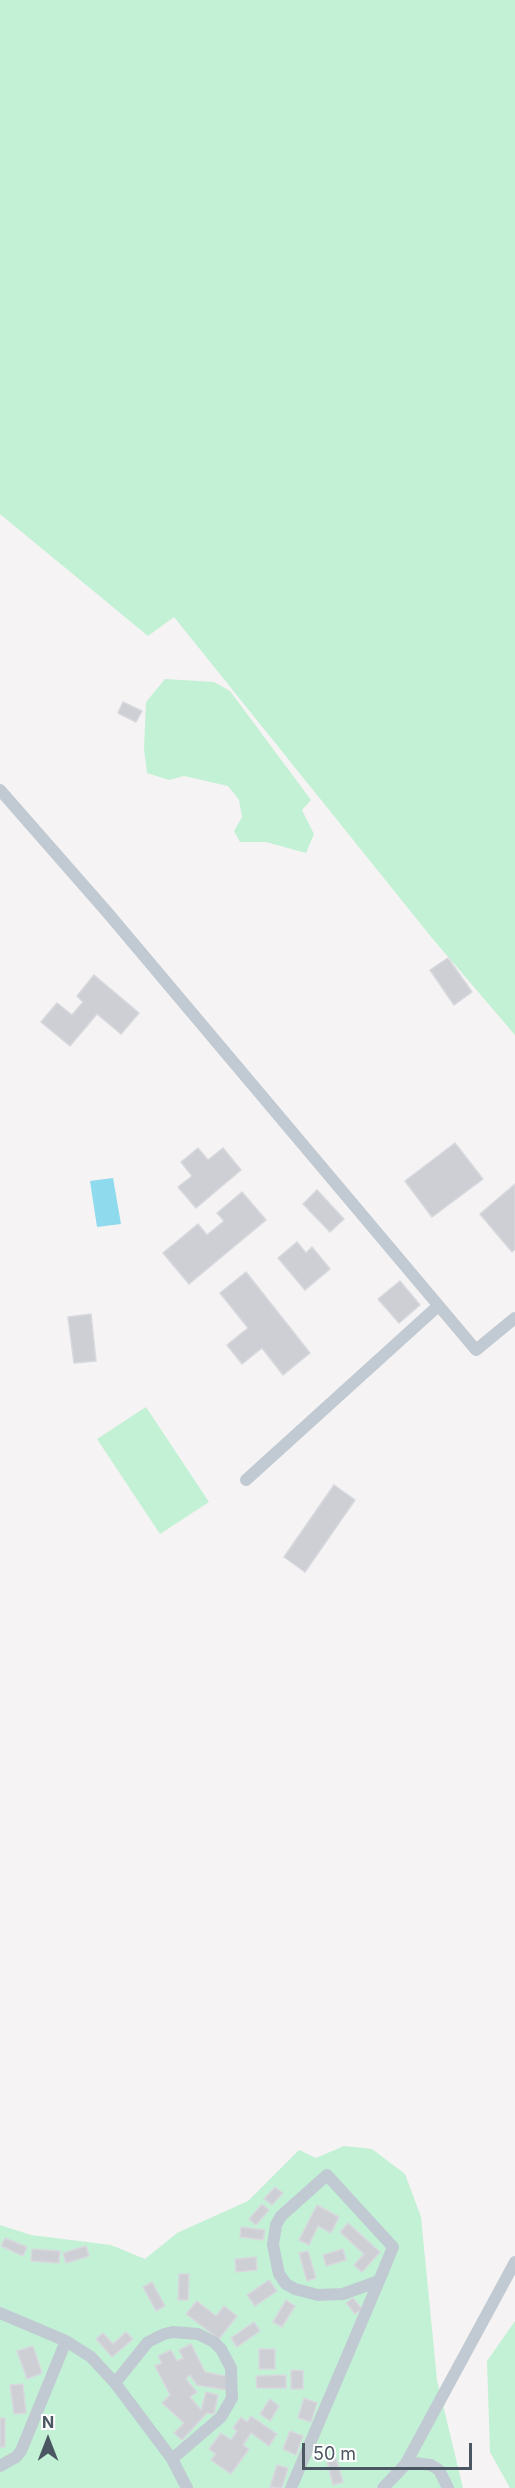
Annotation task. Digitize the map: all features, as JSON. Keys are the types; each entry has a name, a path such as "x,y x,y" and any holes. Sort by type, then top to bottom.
{"lane":[{"path":"0,790 115,921 476,1350 515,1318"},
{"path":"246,1480 438,1306"},
{"path":"291,2488 379,2281 393,2247 327,2175 281,2216 276,2224 273,2245 279,2274 295,2289 318,2295 343,2294 379,2281"},
{"path":"383,2488 405,2465 515,2262"},
{"path":"0,2313 86,2351 115,2383 172,2459 187,2488"},
{"path":"115,2383 148,2342 164,2334 181,2332 198,2334 214,2342 221,2349 231,2368 232,2398 221,2417 172,2459"},
{"path":"0,2466 21,2451 66,2341"},
{"path":"405,2465 414,2463 431,2465 439,2470 448,2488"}],"green space":[{"path":"0,0 515,0 515,1035 432,938 174,617 148,636 0,514"},
{"path":"165,679 214,682 230,691 311,800 302,810 314,834 306,853 266,842 240,842 234,831 242,817 239,800 228,786 184,776 169,780 147,773 144,749 146,702"},
{"path":"146,1407 209,1502 160,1534 97,1439"},
{"path":"344,2146 372,2149 405,2174 421,2217 437,2380 463,2488 0,2488 0,2225 31,2235 111,2245 145,2259 177,2233 248,2201 299,2150 316,2158"},
{"path":"515,2321 515,2488 510,2488 490,2452 487,2361"}],"water":[{"path":"113,1178 121,1224 97,1227 90,1181"}],"building":[{"path":"123,702 142,711 136,722 118,713"},
{"path":"448,958 472,992 454,1005 430,970"},
{"path":"94,975 139,1013 121,1034 97,1014 70,1046 41,1022 57,1003 72,1015 83,1002 77,996"},
{"path":"455,1143 483,1179 432,1217 405,1181"},
{"path":"198,1148 208,1160 223,1148 241,1170 196,1208 178,1187 192,1176 181,1162"},
{"path":"515,1184 515,1249 512,1252 480,1214"},
{"path":"317,1190 344,1219 330,1232 303,1204"},
{"path":"242,1192 266,1220 189,1284 163,1253 198,1224 207,1235 224,1221 217,1213"},
{"path":"297,1242 306,1253 312,1247 330,1269 305,1290 278,1258"},
{"path":"246,1272 310,1353 283,1375 262,1348 242,1364 227,1345 248,1328 220,1293"},
{"path":"400,1281 420,1305 399,1323 378,1299"},
{"path":"91,1314 96,1361 74,1363 68,1317"},
{"path":"334,1485 355,1500 305,1572 284,1557"},
{"path":"275,2187 283,2193 272,2205 264,2199"},
{"path":"262,2204 269,2210 256,2225 249,2219"},
{"path":"317,2205 339,2217 331,2233 318,2226 309,2245 299,2240"},
{"path":"348,2223 380,2252 362,2272 354,2265 364,2254 340,2232"},
{"path":"241,2227 265,2230 263,2240 240,2237"},
{"path":"5,2238 27,2247 23,2256 1,2246"},
{"path":"86,2246 89,2256 66,2263 63,2253"},
{"path":"32,2249 60,2251 59,2263 31,2261"},
{"path":"343,2249 346,2260 326,2266 323,2255"},
{"path":"308,2251 316,2278 307,2281 299,2253"},
{"path":"256,2257 257,2270 236,2272 235,2259"},
{"path":"179,2274 189,2274 188,2300 178,2300"},
{"path":"269,2280 277,2291 255,2306 247,2295"},
{"path":"152,2282 165,2306 156,2311 143,2287"},
{"path":"353,2298 362,2309 355,2314 346,2303"},
{"path":"286,2300 295,2306 282,2327 273,2322"},
{"path":"197,2301 216,2316 224,2306 237,2316 219,2339 186,2314"},
{"path":"254,2322 260,2331 237,2347 231,2338"},
{"path":"126,2332 133,2339 112,2357 96,2339 103,2333 113,2344"},
{"path":"191,2344 205,2372 230,2377 227,2390 197,2385 190,2375 186,2379 197,2392 190,2397 201,2410 206,2392 218,2395 214,2414 207,2413 182,2440 174,2433 184,2423 162,2403 170,2395 155,2366 162,2363 158,2356 171,2350 177,2361 183,2358 179,2350"},
{"path":"33,2346 42,2373 27,2379 17,2351"},
{"path":"259,2349 275,2349 275,2369 259,2369"},
{"path":"291,2370 303,2371 303,2389 291,2389"},
{"path":"286,2375 286,2388 257,2388 256,2376"},
{"path":"23,2384 26,2413 14,2414 10,2385"},
{"path":"304,2398 317,2403 311,2422 298,2418"},
{"path":"270,2399 279,2406 270,2421 260,2414"},
{"path":"251,2416 277,2434 269,2446 251,2433 243,2445 249,2449 231,2474 211,2460 216,2454 209,2449 221,2433 231,2440 237,2431 233,2428 241,2417 247,2422"},
{"path":"0,2418 5,2418 5,2447 0,2447"},
{"path":"290,2431 303,2436 296,2455 283,2449"},
{"path":"336,2458 343,2482 333,2485 327,2461"},
{"path":"277,2465 288,2468 282,2488 270,2487"}]}
